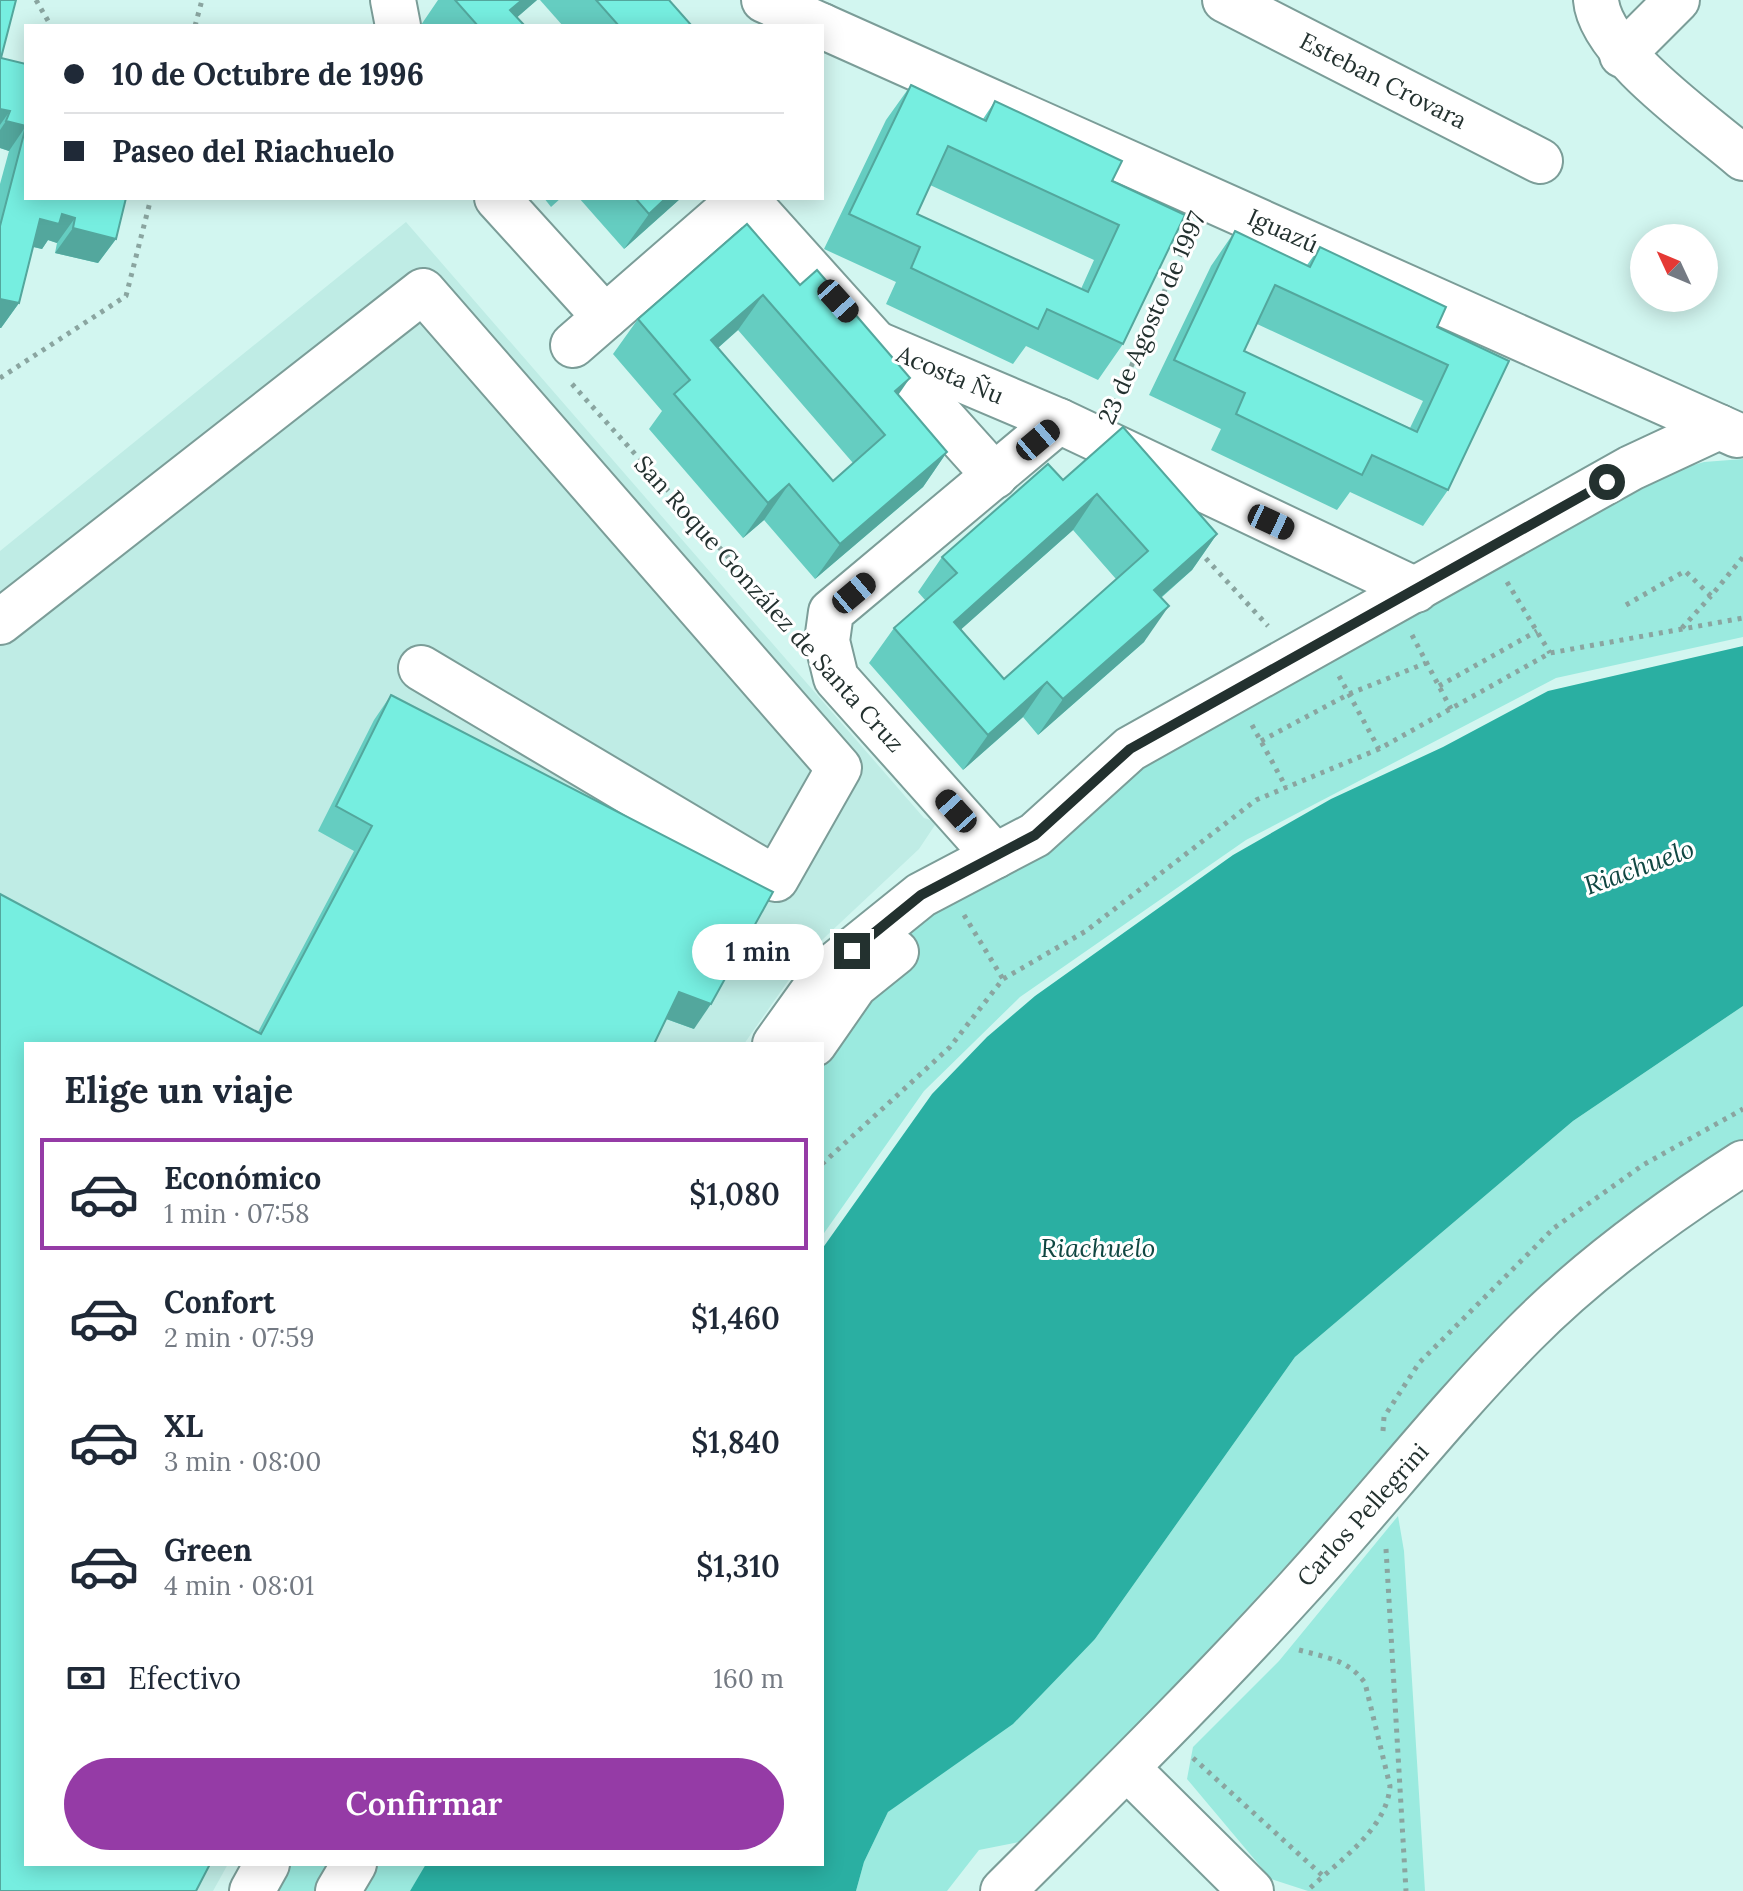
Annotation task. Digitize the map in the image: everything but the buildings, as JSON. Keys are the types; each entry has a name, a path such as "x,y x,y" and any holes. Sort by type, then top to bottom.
{"street":[{"path":"393,0 398,24"},
{"name":"Iguazú","path":"764,0 815,24"},
{"name":"Esteban Crovara","path":"1225,0 1540,161"},
{"path":"1596,0 1597,15 1622,55 1743,158"},
{"path":"1622,55 1677,0"},
{"name":"Iguazú","path":"824,28 1207,196 1731,432"},
{"path":"498,200 589,331 741,200"},
{"name":"Acosta Ñu","path":"745,200 995,476"},
{"path":"0,622 423,291 839,768 776,879 421,668"},
{"name":"Acosta Ñu","path":"875,343 1059,421 1405,596"},
{"name":"23 de Agosto de 1997","path":"836,678 827,641 831,612 1059,421"},
{"path":"815,1042 855,985 951,893 995,856 1035,835 1130,749 1631,468 1731,432"},
{"name":"San Roque González de Santa Cruz","path":"836,678 995,856"},
{"path":"776,1042 828,970 921,895 951,893"},
{"name":"Carlos Pellegrini","path":"1003,1891 1141,1782 1299,1587 1524,1334 1612,1255 1688,1198 1743,1163"},
{"path":"1141,1782 1251,1891"},
{"path":"252,1891 266,1866"},
{"path":"338,1891 353,1866"}],"path":[{"path":"36,0 50,24"},
{"path":"196,24 202,0"},
{"name":"23 de Agosto de 1997","path":"1098,440 1207,196"},
{"path":"0,378 126,296 150,200"},
{"name":"San Roque González de Santa Cruz","path":"589,331 565,376 795,631"},
{"path":"1192,542 1308,650 1349,694 1379,749"},
{"path":"1487,549 1550,653"},
{"path":"1682,629 1743,557"},
{"path":"1626,605 1685,571 1711,596"},
{"path":"1405,596 1426,663 1451,709"},
{"path":"824,1162 950,1047 1003,979 1086,931 1256,800 1379,749 1550,653 1743,618"},
{"path":"1439,686 1537,631"},
{"path":"1261,741 1349,694 1426,663"},
{"path":"1233,691 1286,787"},
{"path":"951,893 1003,979"},
{"path":"1376,1559 1386,1548 1406,1891"},
{"path":"1289,1661 1309,1639"},
{"path":"1299,1650 1343,1662 1356,1670 1365,1683 1390,1786 1389,1803 1380,1818 1307,1891"},
{"path":"1141,1782 1193,1758 1203,1747"},
{"path":"1193,1758 1323,1876"},
{"path":"1390,1786 1400,1785"}],"shaded area":[{"path":"406,222 924,818 937,822 919,849 807,954 745,1042 24,1042 24,1866 227,1866 213,1891 0,1891 0,551"},
{"path":"1743,459 1743,637 1556,678 1246,840 1020,997 924,1091 824,1233 823,1042 874,946 1150,749 1680,469 1704,462"},
{"path":"1743,1006 1743,1151 1475,1360 1182,1679 1024,1841 979,1850 947,1891 856,1891 864,1862 888,1812 1095,1639 1295,1357 1573,1121"},
{"path":"1398,1516 1404,1551 1425,1891 1308,1891 1271,1879 1187,1779 1193,1747 1279,1661"},
{"path":"288,1866 426,1866 410,1891 274,1891"}],"water":[{"name":"Riachuelo","path":"1743,646 1743,1006 1573,1121 1295,1357 1095,1639 1013,1724 888,1812 864,1862 856,1891 410,1891 425,1866 824,1866 824,1246 932,1094 987,1037 1035,996 1233,855 1331,799 1443,747 1548,691"}],"route":[{"path":"852,951 921,895 1035,835 1130,749 1607,482"}]}
